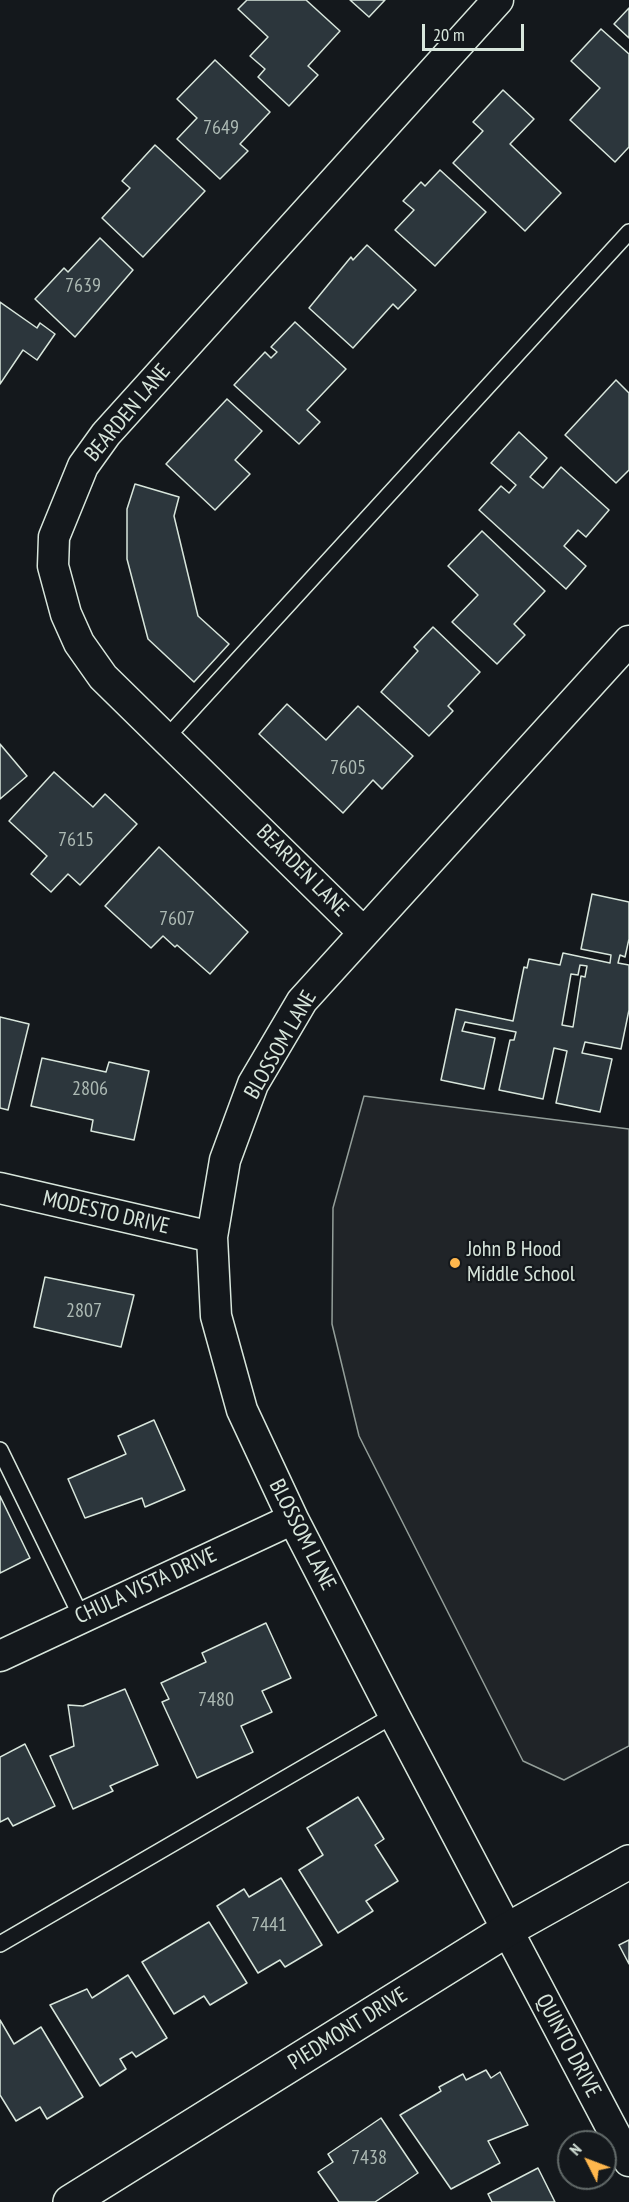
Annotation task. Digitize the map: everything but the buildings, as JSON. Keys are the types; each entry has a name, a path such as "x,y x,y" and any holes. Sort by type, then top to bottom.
{"street":[{"name":"BEARDEN LANE","path":"363,932 104,677 79,643 66,614 53,566 54,537 66,502 83,466 106,434 498,0"},
{"name":"BLOSSOM LANE","path":"507,1930 293,1519 242,1410 216,1316 212,1238 225,1160 253,1084 302,1000 629,641"},
{"name":"MODESTO DRIVE","path":"0,1188 212,1238"},
{"name":"CHULA VISTA DRIVE","path":"0,1656 81,1616 293,1519"},
{"name":"PIEDMONT DRIVE","path":"70,2202 507,1930 629,1862"},
{"name":"QUINTO DRIVE","path":"507,1930 629,2161"}],"lane":[{"path":"167,737 629,232"},
{"path":"0,1450 81,1616"},
{"path":"0,1944 394,1715"}],"shaded area":[{"name":"John B Hood Middle School","path":"364,1096 629,1129 629,1746 564,1780 523,1761 359,1436 332,1324 333,1208"}],"place":[{"name":"John B Hood Middle School","path":"455,1263"}]}
